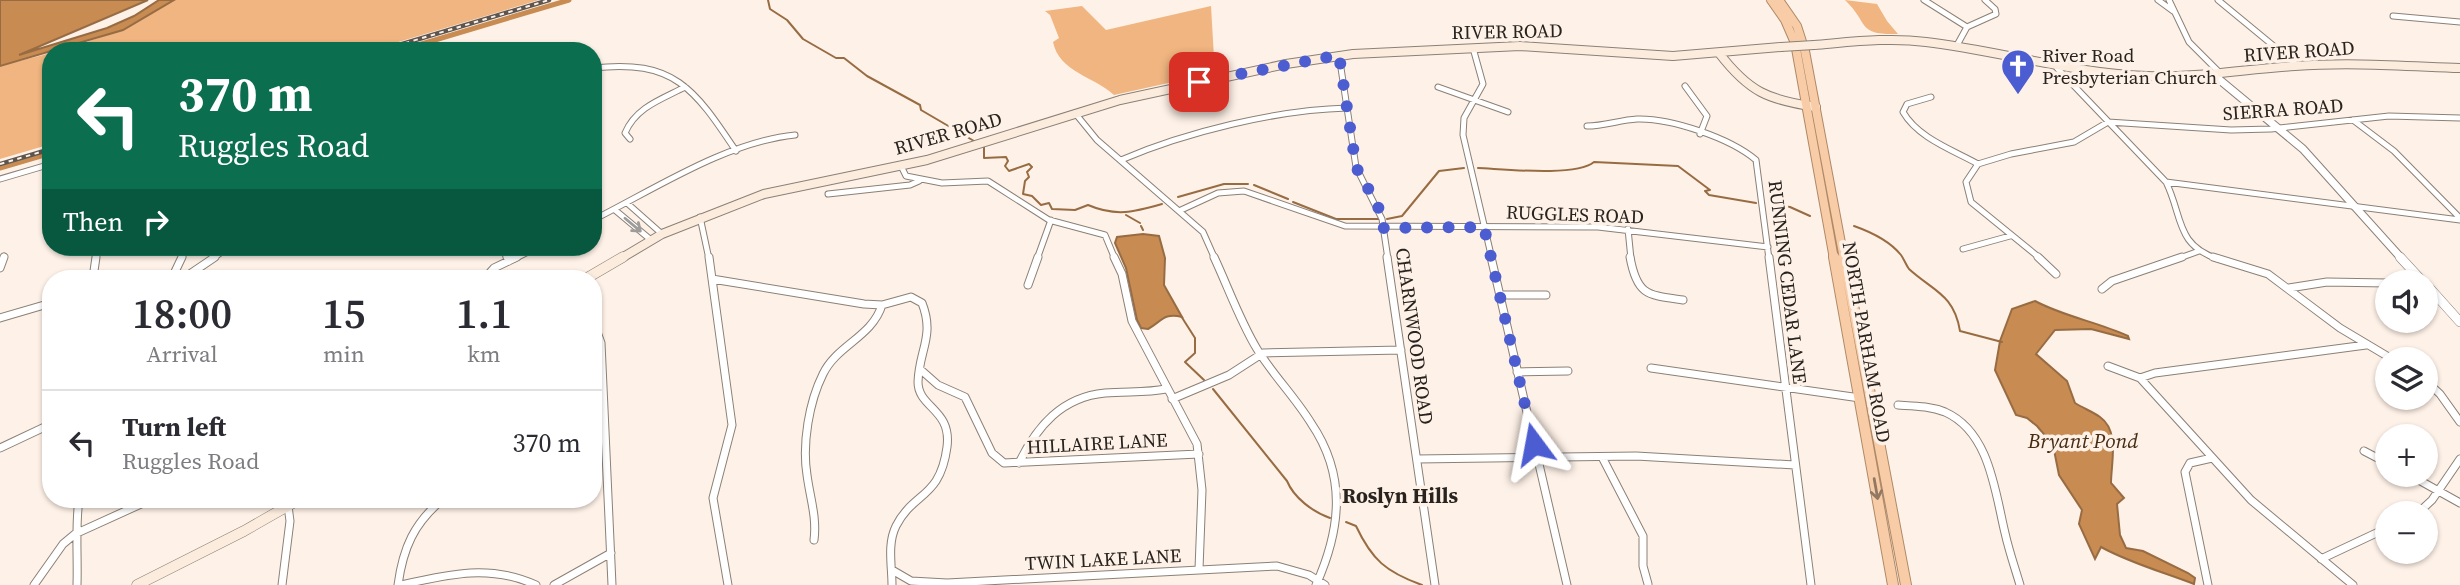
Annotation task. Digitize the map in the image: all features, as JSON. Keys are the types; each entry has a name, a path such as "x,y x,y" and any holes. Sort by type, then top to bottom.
{"highway":[{"path":"1772,0 1793,37 1811,106"},
{"path":"1779,0 1800,35 1811,106"},
{"name":"NORTH PARHAM ROAD","path":"1811,106 1865,398 1906,585"},
{"name":"NORTH PARHAM ROAD","path":"1865,398 1893,585"}],"main road":[{"name":"RIVER ROAD","path":"600,270 662,234 780,190 954,153 1075,113 1161,90 1339,55 1543,46 1673,55 1894,40 1956,47 2057,68 2132,75 2219,75 2298,66 2368,64 2460,68"},
{"path":"1719,53 1741,80 1758,94 1776,102 1811,106"},
{"path":"137,585 284,508"}],"street":[{"path":"1923,0 1966,27"},
{"path":"1956,47 1966,27 1996,14 1995,9 1985,0"},
{"path":"2158,0 2175,12"},
{"path":"2169,0 2189,42 2219,75 2303,149 2412,270"},
{"path":"2218,0 2298,66"},
{"path":"2393,16 2460,22"},
{"path":"1473,48 1483,81 1464,118 1462,128 1567,585"},
{"name":"CHARNWOOD ROAD","path":"1339,55 1356,167 1378,206 1383,228 1436,585"},
{"path":"602,67 625,64 649,66 662,71 705,103 736,151"},
{"path":"2057,68 2166,182 2176,202 2185,238 2199,251 2260,270 2375,350"},
{"path":"1685,86 1707,116 1700,134"},
{"path":"630,139 625,133 632,120 645,108 685,87"},
{"path":"1438,87 1508,112"},
{"path":"1931,97 1907,104 1903,112 1905,119 1916,129 1978,164"},
{"path":"1121,160 1160,144 1241,124 1304,110 1347,108"},
{"path":"1075,113 1097,140 1198,226 1210,243 1260,354 1311,422 1330,456 1337,490 1337,520 1320,584 1297,570 1277,566 1199,569"},
{"name":"SIERRA ROAD","path":"2108,122 2203,130 2279,128 2389,116 2460,118"},
{"name":"RUNNING CEDAR LANE","path":"1587,126 1647,119 1743,150 1756,160 1811,585"},
{"path":"2353,120 2394,151 2460,219"},
{"path":"2056,274 2051,267 1976,208 1966,194 1966,180 1978,164 2071,144 2086,138 2108,122"},
{"path":"602,216 736,151 782,136 795,135"},
{"path":"901,166 906,176 920,180"},
{"path":"0,179 42,167"},
{"name":"TWIN LAKE LANE","path":"828,194 910,185 920,180 945,183 988,181 1051,220 1099,232 1107,238 1122,274 1132,321 1194,436 1199,454 1202,508 1199,569 947,583 917,582 899,576 892,570"},
{"path":"2166,182 2460,219"},
{"name":"RUGGLES ROAD","path":"1181,210 1216,194 1248,191 1324,222 1383,228 1629,229 1768,247"},
{"path":"627,204 662,234"},
{"path":"615,209 651,240"},
{"path":"700,218 705,231 732,425 731,443 718,475 713,499 728,585"},
{"path":"1028,285 1051,220"},
{"path":"1629,229 1635,278 1640,288 1653,296 1683,300"},
{"path":"1963,249 2010,236"},
{"path":"2102,289 2112,281 2199,251"},
{"path":"0,268 4,256"},
{"path":"196,270 216,256"},
{"path":"506,256 509,261"},
{"path":"492,270 519,256"},
{"path":"712,279 794,290 844,301 882,305 908,297 922,303 930,333 921,368 920,394 941,415 946,424 946,450 941,476 907,510 896,527 890,548 892,585"},
{"path":"2289,288 2327,282 2375,283"},
{"path":"1500,295 1546,295"},
{"path":"2438,298 2460,322"},
{"path":"814,540 816,509 807,477 806,456 821,377 834,358 874,323 882,305"},
{"path":"0,318 15,316 42,306"},
{"path":"2140,378 2155,373 2366,345"},
{"path":"1172,399 1239,370 1260,354 1277,351 1401,350"},
{"path":"602,364 612,585"},
{"path":"2108,366 2140,378 2250,500 2353,585"},
{"name":"HILLAIRE LANE","path":"921,368 938,385 965,397 996,458 1006,463 1199,454"},
{"path":"1651,368 1865,398"},
{"path":"1517,372 1568,371"},
{"path":"1019,463 1048,418 1067,402 1098,394 1146,393 1166,388"},
{"path":"2438,393 2458,413 2460,422"},
{"path":"1898,405 1939,411 1957,420 1977,439 1990,464 2020,585"},
{"path":"0,448 42,428"},
{"path":"2364,452 2375,457"},
{"path":"1417,459 1602,457 1744,460 1796,465"},
{"path":"1602,457 1643,536 1643,566 1648,584"},
{"path":"2208,585 2185,472 2190,463 2212,458"},
{"path":"2431,501 2460,459"},
{"path":"2431,487 2460,503"},
{"path":"77,585 79,542 75,534 78,508"},
{"path":"34,585 63,544 75,534 129,508"},
{"path":"282,585 290,521 288,508"},
{"path":"433,508 407,538 399,585 451,574 493,569 536,585"},
{"path":"2320,559 2375,534"},
{"path":"554,585 577,570 611,554"}],"shaded area":[{"path":"174,0 539,0 398,42 86,42 123,30"},
{"path":"1845,0 1877,4 1898,34 1869,30"},
{"path":"1082,6 1106,30 1211,6 1214,58 1218,72 1114,95 1070,67 1062,60 1053,42 1059,38 1050,15 1045,11"},
{"path":"42,55 42,147 0,159 0,66"}],"water":[{"path":"0,0 148,0 49,42 42,42 42,45 19,55 42,48 42,54 0,66"},
{"path":"159,0 174,0 123,30 82,42 61,42 107,28 134,16"},
{"path":"1143,234 1159,236 1165,258 1164,285 1182,317 1167,317 1148,329 1141,328 1137,320 1126,268 1115,243 1117,237"},
{"name":"Bryant Pond","path":"2035,301 2128,336 2129,339 2091,329 2055,330 2036,354 2067,381 2075,403 2100,417 2110,430 2113,448 2111,483 2124,498 2117,504 2120,535 2126,548 2143,551 2188,573 2195,578 2194,584 2135,563 2101,547 2095,559 2079,524 2082,510 2059,475 2053,445 2037,426 2027,418 2016,415 1995,370 2000,341 2012,309"}],"waterway":[{"path":"428,42 569,0"},
{"path":"768,0 770,9 787,20 803,39 836,58 844,58 867,76 920,105 921,110 974,141"},
{"path":"984,147 984,158 1006,157 1008,161 1005,166 1009,171 1029,164 1032,167 1027,172 1029,177 1025,181 1023,194 1032,196 1041,205 1049,203 1052,209 1075,210 1088,205 1107,211 1125,212 1162,204"},
{"path":"0,168 42,156"},
{"path":"1478,168 1556,171 1585,167 1594,162 1678,166 1710,190 1705,191 1709,195 1756,203"},
{"path":"1387,219 1402,216 1439,171 1464,168"},
{"path":"1178,197 1224,184 1248,184"},
{"path":"1254,185 1288,199"},
{"path":"1293,202 1336,219 1379,219"},
{"path":"1770,204 1790,207 1810,216"},
{"path":"1126,215 1140,223"},
{"path":"1141,226 1143,230"},
{"path":"1854,226 1891,245 1909,269 1941,294 1953,309 1960,331 2002,342"},
{"path":"1181,316 1195,338 1195,353 1185,362 1204,380"},
{"path":"1213,389 1299,499 1330,518"},
{"path":"1346,522 1356,526 1374,556 1390,570 1422,585"}],"railway":[{"path":"409,42 549,0"},
{"path":"0,164 42,152"}],"place":[{"name":"River Road Presbyterian Church","path":"2018,96"}],"district":[{"name":"Roslyn Hills","path":"1400,496"}],"route":[{"path":"1199,82 1339,55 1356,167 1378,206 1383,228 1484,227 1534,444"}]}
